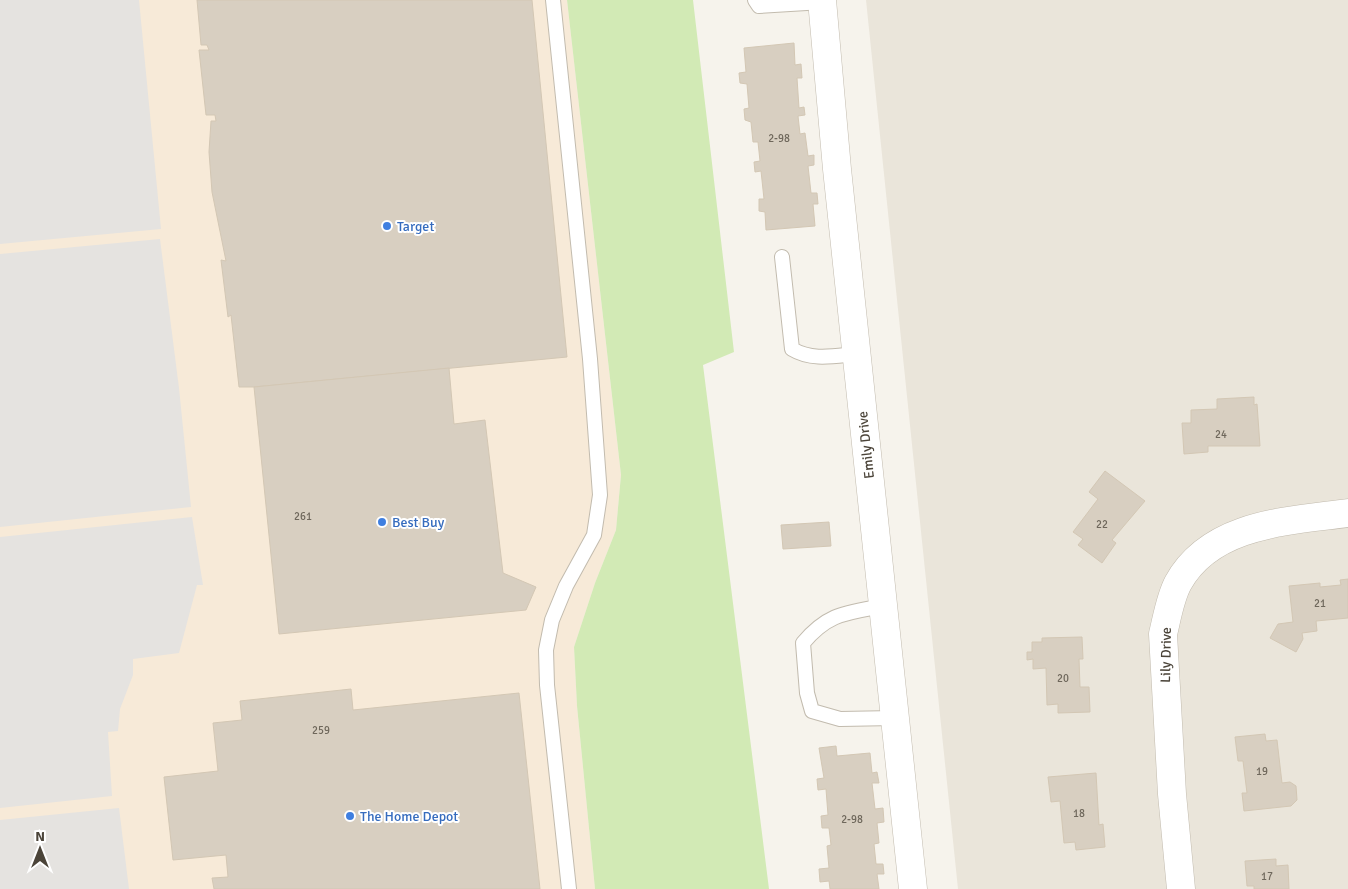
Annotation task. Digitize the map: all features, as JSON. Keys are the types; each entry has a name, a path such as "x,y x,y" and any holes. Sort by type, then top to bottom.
{"street":[{"name":"Emily Drive","path":"822,1 837,169 913,889"},
{"name":"Lily Drive","path":"1181,889 1172,794 1163,634 1178,583 1199,556 1231,536 1267,524 1348,513"}],"lane":[{"path":"553,0 590,359 600,495 594,536 566,586 552,620 546,650 547,685 569,889"},
{"path":"755,0 759,6 822,1"},
{"path":"782,257 792,350 802,355 818,357 856,354"},
{"path":"883,606 836,615 816,626 803,643 807,693 812,711 840,719 895,718"}],"shaded area":[{"path":"0,0 567,0 621,475 616,530 595,583 574,647 577,706 595,889 0,889"},
{"path":"0,0 139,0 161,229 0,244"},
{"path":"866,0 1348,0 1348,889 958,889"},
{"path":"160,239 179,388 191,507 0,527 0,254"},
{"path":"192,517 203,585 197,585 179,653 133,659 133,675 120,709 118,731 108,732 112,796 0,808 0,537"},
{"path":"119,808 129,889 0,889 0,820"}],"green space":[{"path":"567,0 693,0 734,352 703,365 769,889 595,889 577,706 574,647 595,583 616,530 621,475"}],"building":[{"name":"Target","path":"197,0 532,0 567,357 239,387 231,315 228,317 221,260 226,261 212,192 209,152 211,121 216,121 215,115 206,115 199,50 209,50 207,45 201,45"},
{"path":"794,43 795,65 801,64 802,78 797,78 799,108 804,107 805,115 798,116 800,134 805,133 808,156 814,155 814,165 808,166 811,193 817,193 818,204 813,204 815,226 766,230 765,212 759,211 759,199 764,199 761,171 755,172 754,162 760,161 758,142 753,142 751,122 745,120 744,109 749,108 747,84 740,83 739,73 746,72 744,48"},
{"name":"Best Buy","path":"449,368 454,424 485,420 503,573 536,587 526,610 279,634 254,387"},
{"path":"1254,397 1254,405 1257,404 1260,446 1208,446 1208,452 1184,454 1182,423 1191,423 1191,410 1217,409 1217,399"},
{"path":"1105,471 1145,501 1112,540 1116,543 1102,563 1078,545 1083,539 1073,532 1098,499 1089,492"},
{"path":"829,522 831,546 783,549 781,525"},
{"path":"1348,579 1348,618 1316,621 1317,631 1302,633 1303,639 1296,652 1270,638 1278,624 1293,622 1289,586 1320,583 1320,587 1341,585 1340,580"},
{"path":"1082,637 1083,659 1079,659 1080,687 1089,687 1090,712 1058,713 1058,704 1047,705 1046,668 1033,669 1033,659 1027,660 1027,652 1032,652 1032,642 1042,642 1042,638"},
{"name":"The Home Depot","path":"351,689 353,710 519,693 540,889 214,889 212,878 228,877 226,855 173,860 164,777 218,771 213,723 242,720 240,701"},
{"path":"1265,734 1266,741 1277,740 1282,783 1290,782 1296,786 1297,800 1291,806 1244,811 1242,793 1247,793 1243,761 1238,761 1235,737"},
{"path":"836,746 837,756 870,753 872,773 877,772 879,783 872,783 875,809 883,808 884,822 877,823 879,843 874,844 876,864 883,864 884,874 877,874 879,889 830,889 829,881 820,882 819,869 829,868 827,846 831,845 829,828 822,828 821,816 828,815 826,789 818,790 817,779 824,778 819,748"},
{"path":"1096,773 1099,825 1103,824 1105,847 1076,850 1075,842 1064,843 1060,801 1051,802 1048,777"},
{"path":"1276,859 1276,866 1288,865 1289,889 1254,889 1254,886 1247,886 1245,861"}],"place":[{"name":"Target","path":"387,226"},
{"name":"Best Buy","path":"382,522"},
{"name":"The Home Depot","path":"350,816"}]}
